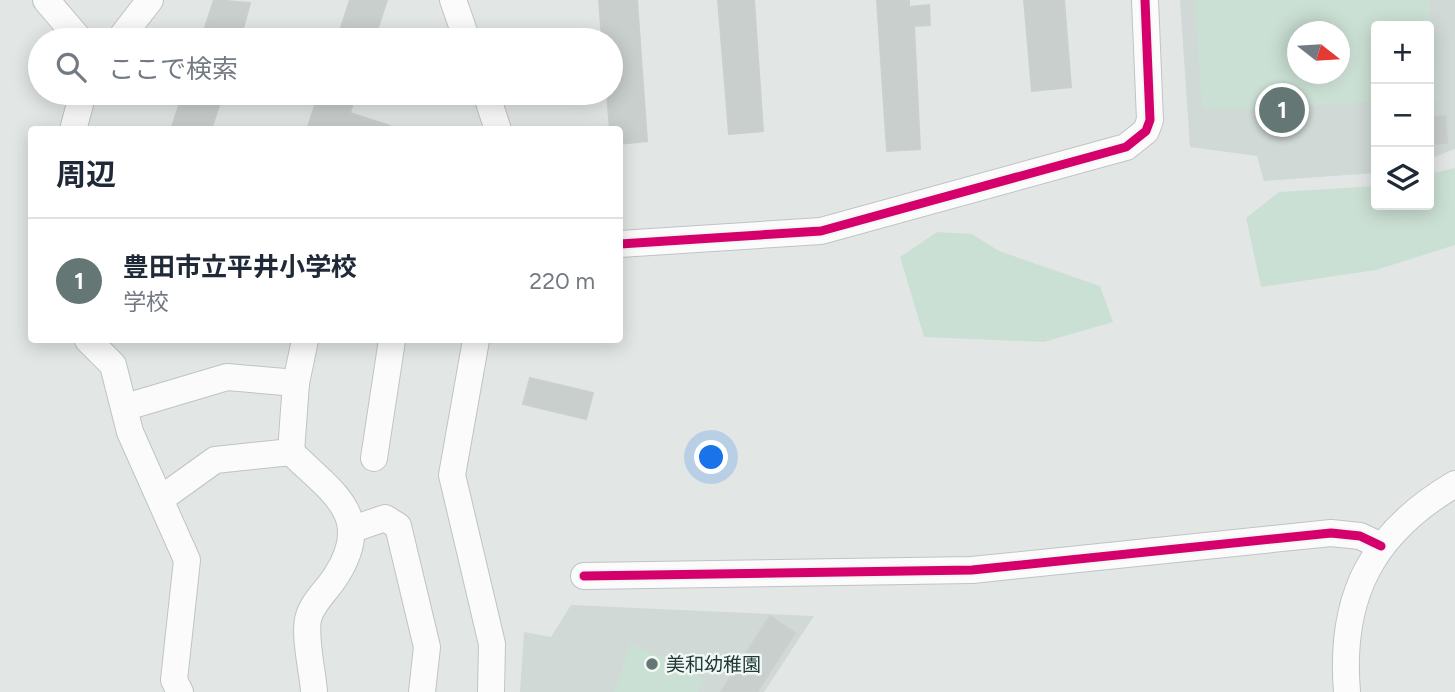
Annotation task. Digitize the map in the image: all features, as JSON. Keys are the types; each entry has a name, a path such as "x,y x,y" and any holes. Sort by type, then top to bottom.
{"street":[{"path":"46,0 70,28"},
{"path":"128,28 150,0"},
{"path":"453,0 463,28"},
{"path":"623,244 821,231 1126,147 1146,131 1150,120 1144,0"},
{"path":"74,126 80,105"},
{"path":"490,105 497,126"},
{"path":"91,343 113,365 126,407 130,432 162,498 187,559 174,680 180,692"},
{"path":"304,343 296,383 291,452 346,507 353,530 353,544 348,557 309,614 314,692"},
{"path":"374,458 393,343"},
{"path":"475,343 452,475 492,644 491,692"},
{"path":"126,407 227,377 296,383"},
{"path":"162,498 215,460 291,452"},
{"path":"1348,692 1346,642 1356,590 1393,529 1455,484"},
{"path":"353,530 385,518 398,526 427,647 422,692"},
{"path":"584,576 972,570 1331,533 1360,536 1381,547"}],"shaded area":[{"path":"1180,0 1455,0 1455,149 1434,157 1434,21 1371,21 1371,173 1264,181 1257,156 1190,147"},
{"name":"美和幼稚園","path":"571,605 814,616 764,692 520,692 524,632 551,637"}],"green space":[{"path":"1195,0 1429,0 1431,21 1371,21 1371,101 1255,110 1202,109"},
{"path":"1434,56 1438,101 1434,101"},
{"path":"1455,168 1455,245 1376,270 1261,287 1246,218 1279,192 1371,186 1371,210 1434,210 1434,173"},
{"path":"937,232 972,234 999,251 1100,286 1113,322 1044,342 924,337 900,257"},
{"path":"631,643 706,679 698,692 614,692"}],"building":[{"path":"214,0 250,3 243,28 205,28"},
{"path":"350,0 387,0 378,28 341,28"},
{"path":"599,0 637,0 647,141 623,144 623,126 610,126 608,105 623,105 623,28 601,28"},
{"path":"718,0 754,0 763,131 729,134"},
{"path":"877,0 909,0 909,7 929,5 930,25 914,26 920,149 887,151"},
{"path":"1024,0 1064,0 1071,87 1032,91"},
{"path":"179,105 219,105 212,126 172,126"},
{"path":"315,105 352,105 350,113 390,126 308,126"},
{"path":"1445,116 1447,143 1434,144 1434,117"},
{"path":"530,378 593,393 586,419 523,404"},
{"path":"770,616 795,633 757,692 721,692"}],"cycle path":[{"path":"623,244 821,231 1126,147 1146,131 1150,120 1145,0"},
{"path":"584,576 972,570 1331,533 1360,536 1381,546"}],"place":[{"name":"豊田市立平井小学校","path":"1282,110"},
{"name":"美和幼稚園","path":"652,664"}]}
